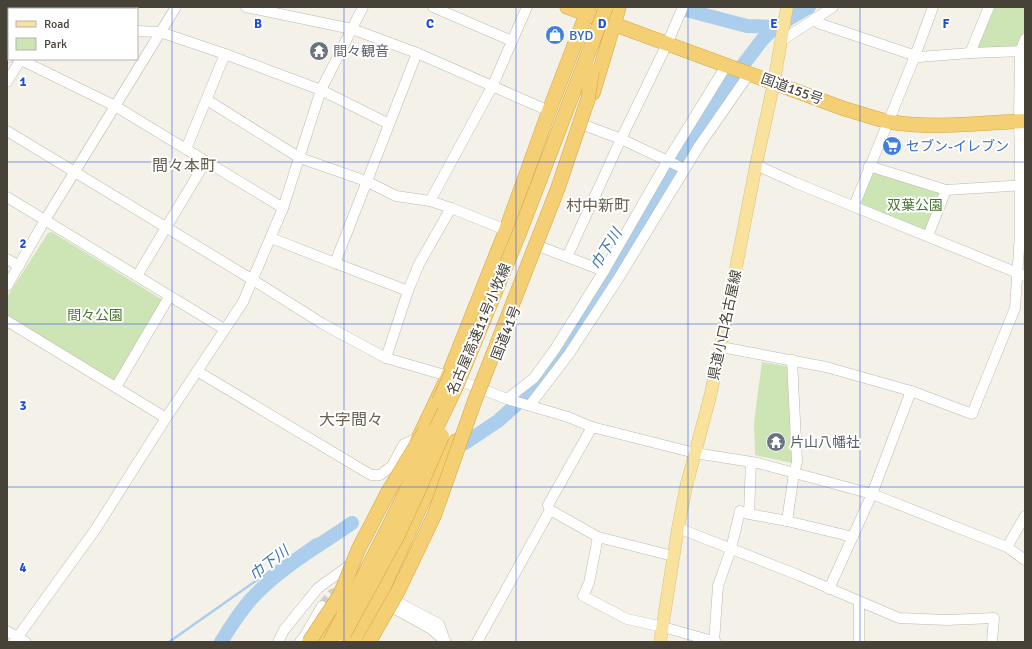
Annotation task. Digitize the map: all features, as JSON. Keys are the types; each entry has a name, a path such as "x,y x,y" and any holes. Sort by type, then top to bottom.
{"highway":[{"name":"国道155号","path":"567,7 614,12 669,39 740,67 775,77 845,109 920,126 963,125 1022,117"},
{"path":"309,642 340,595 358,550 388,492 421,438 486,293 512,232 549,111 589,9"},
{"path":"346,640 417,494 504,290 571,127 614,12"},
{"name":"国道41号","path":"346,640 385,599 424,501 484,390 513,314 541,247 584,125 614,12"},
{"name":"名古屋高速11号小牧線","path":"330,642 457,385 512,232 614,12"},
{"path":"369,642 397,593 434,516 475,400 558,188 588,99 592,71"},
{"path":"321,642 364,555 448,376 512,232"}],"main road":[{"name":"県道小口名古屋線","path":"660,642 678,528 721,347 756,165 775,77 786,7"}],"street":[{"path":"7,286 45,220 76,172 176,7"},
{"path":"246,7 290,12 352,29 417,53 493,85 549,111"},
{"path":"7,631 19,641 95,530 166,418 243,302 284,208 321,90 363,7"},
{"path":"433,7 512,41"},
{"path":"430,201 493,85 527,7"},
{"path":"567,257 683,7"},
{"path":"781,41 834,7"},
{"path":"854,206 915,56 933,7"},
{"path":"970,53 989,7"},
{"path":"815,18 818,23 919,57 970,53 1023,52"},
{"path":"138,31 160,32 225,54 321,90 389,124"},
{"path":"721,347 826,367 911,391 972,414 1016,308 1022,275 1022,117 1023,52 1025,39"},
{"path":"335,263 417,53"},
{"path":"186,148 225,54"},
{"path":"7,82 19,60"},
{"path":"22,60 115,106 284,208"},
{"path":"507,399 534,378 555,349 670,161 740,67"},
{"path":"530,405 569,354 618,279 699,146 740,67"},
{"path":"207,100 300,158 366,181 396,196 430,201 512,232"},
{"path":"584,125 670,161 685,169"},
{"path":"7,131 323,324 386,358 448,376 507,399 568,417 592,427 695,453 751,462 872,494 1007,547 1025,560"},
{"path":"137,276 206,161"},
{"path":"756,165 796,183 1022,275"},
{"path":"869,166 946,190 1023,185"},
{"path":"928,236 946,190"},
{"path":"7,197 224,329"},
{"path":"386,358 408,291 419,264 451,208"},
{"path":"271,238 408,291"},
{"path":"541,247 604,271"},
{"path":"7,259 19,266"},
{"path":"116,387 170,296"},
{"path":"7,321 166,418"},
{"path":"787,521 797,462 792,360"},
{"path":"197,371 372,475 380,474 392,466 404,444 418,438"},
{"path":"829,589 872,494 911,391"},
{"path":"592,427 548,505 550,510 598,537 673,556"},
{"path":"749,514 751,462"},
{"path":"477,642 550,510"},
{"path":"598,537 589,583 583,596 627,619 663,627 715,642 718,586 731,549 740,511 853,536"},
{"path":"1007,547 1025,516"},
{"path":"678,528 899,618 947,620 994,618 992,642"},
{"path":"278,642 284,630 318,588 364,555"},
{"path":"385,599 439,624 446,642"},
{"path":"385,599 431,629 446,642"},
{"path":"859,602 859,642"},
{"path":"300,642 322,606"}],"green space":[{"path":"993,7 1025,7 1025,30 1019,47 975,50"},
{"name":"双葉公園","path":"873,171 942,192 927,232 860,204"},
{"name":"間々公園","path":"52,232 161,299 162,304 116,380 111,383 7,316 7,297 48,233"},
{"path":"762,362 791,367 796,464 755,455 754,422"}],"waterway":[{"name":"巾下川","path":"465,443 498,421 518,403 553,362 618,263 720,95 762,40 775,27 809,7"},
{"path":"686,10 747,26 775,27"},
{"name":"巾下川","path":"221,642 245,606 277,575 352,523"},
{"path":"169,642 314,540 335,535"}],"tunnel":[{"path":"322,606 332,594 344,590"}],"place":[{"name":"BYD","path":"555,35"},
{"name":"間々観音","path":"319,51"},
{"name":"セブン-イレブン","path":"892,146"},
{"name":"片山八幡社","path":"776,442"}],"district":[{"name":"間々本町","path":"184,166"},
{"name":"村中新町","path":"598,206"},
{"name":"大字間々","path":"351,420"}]}
